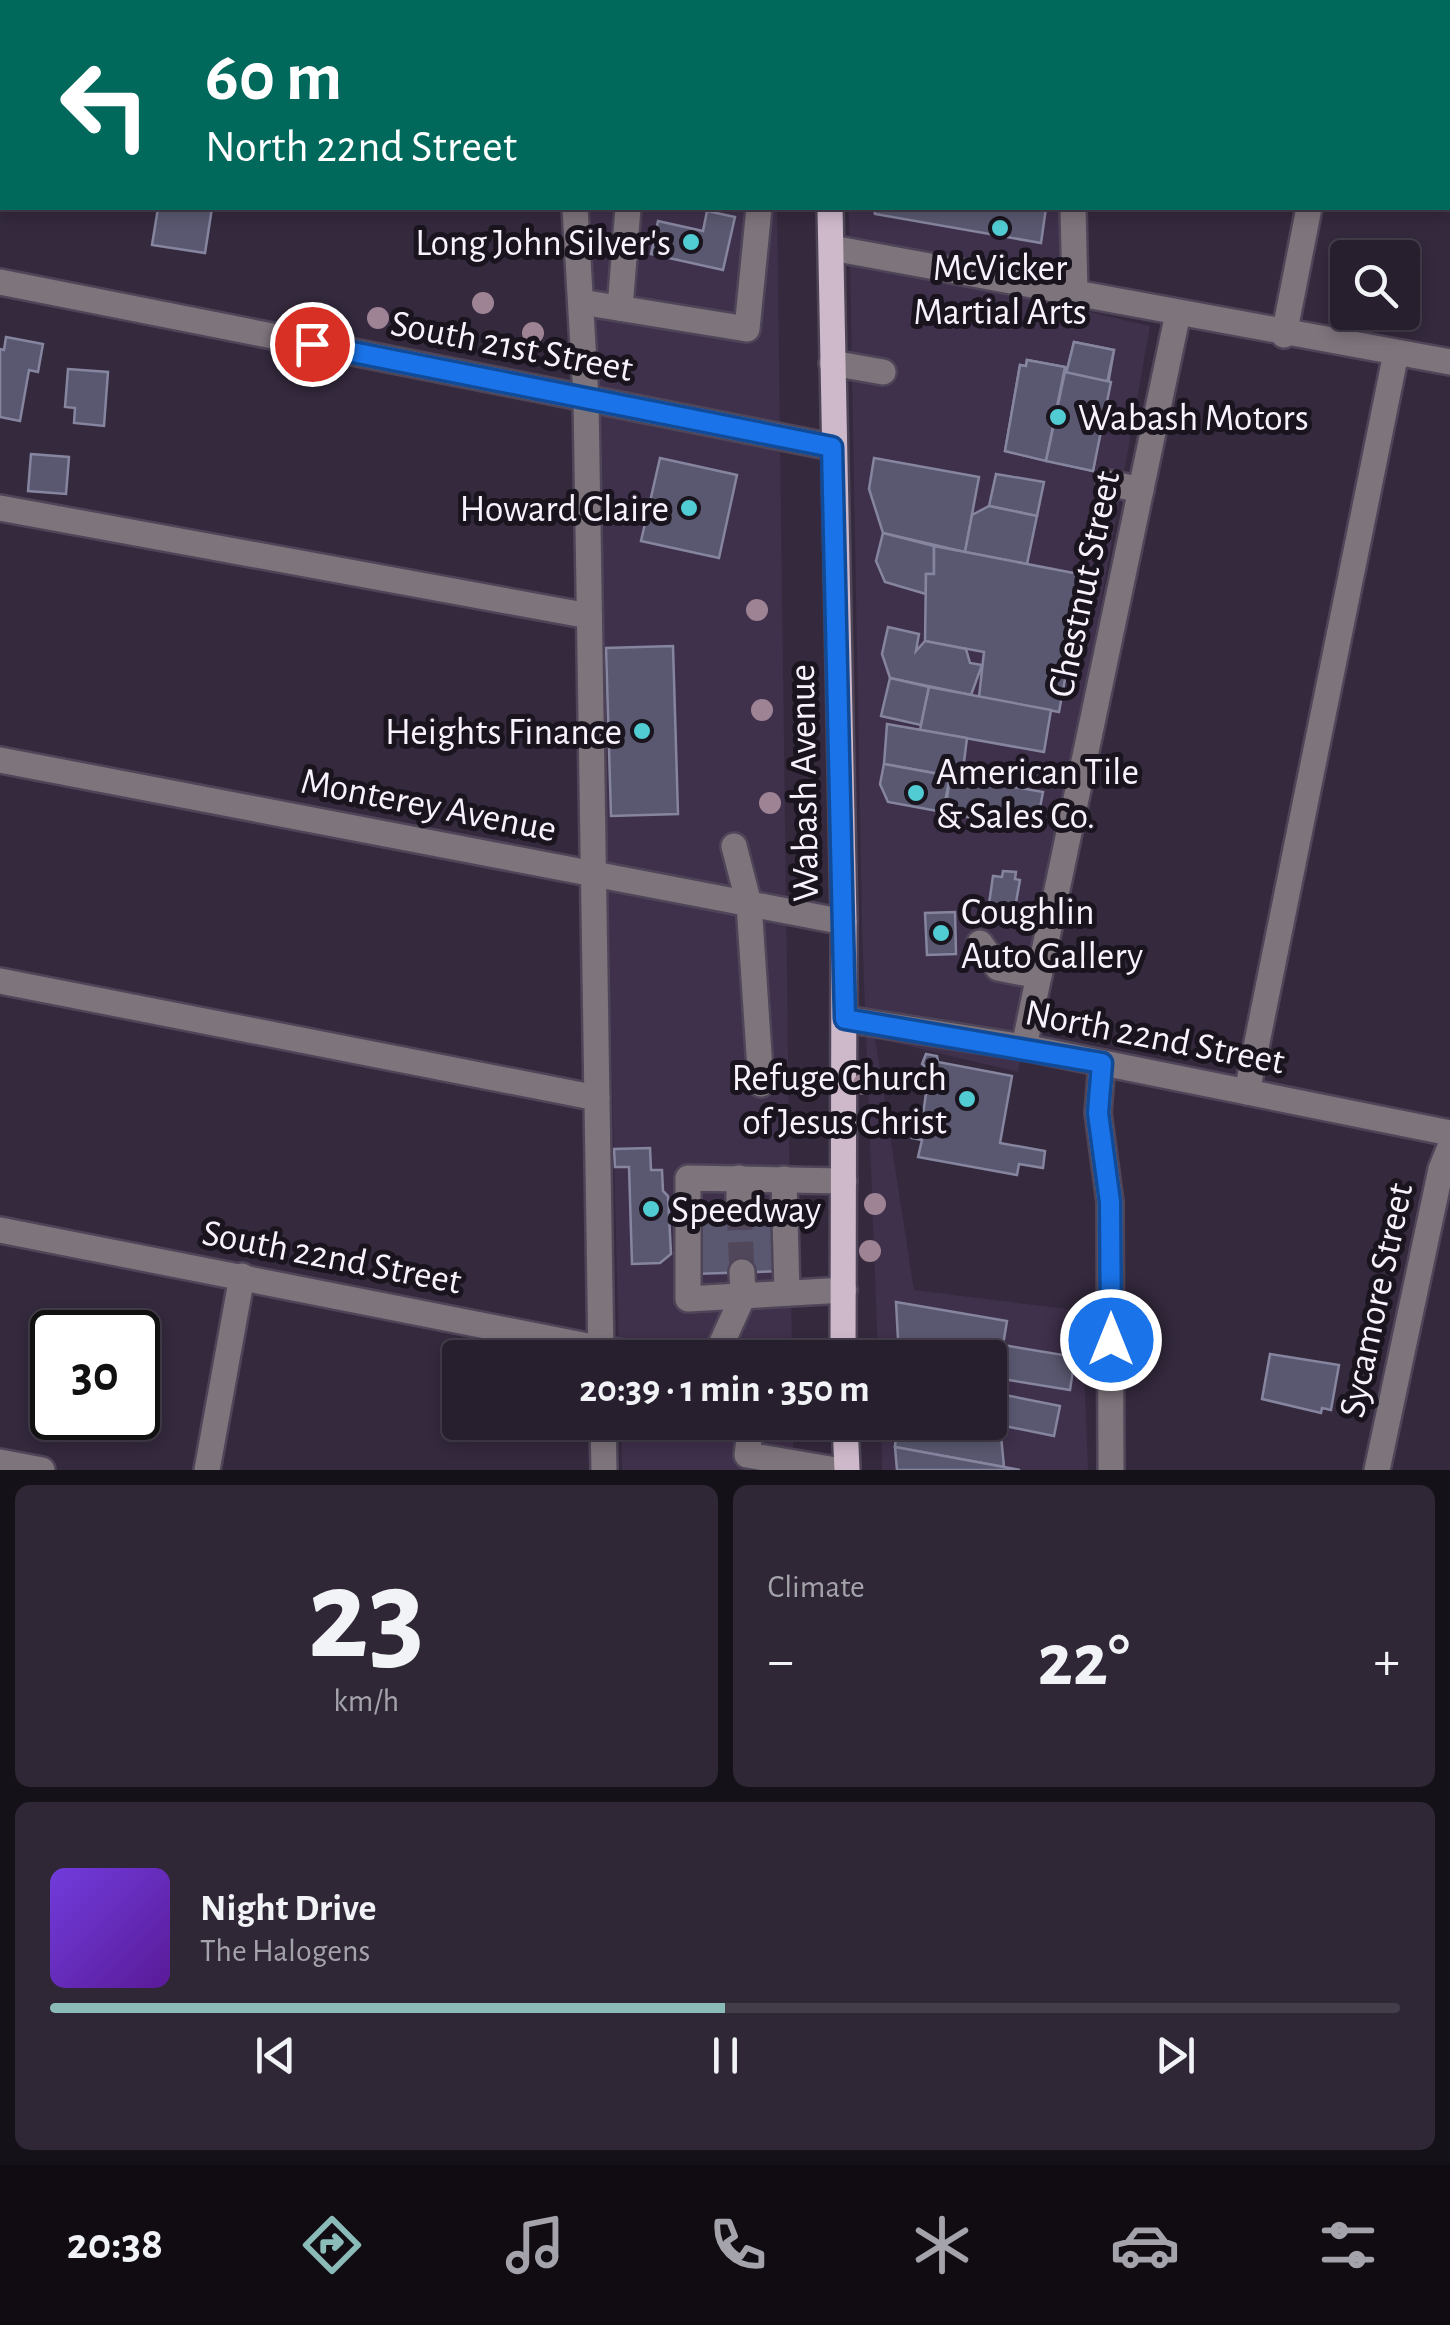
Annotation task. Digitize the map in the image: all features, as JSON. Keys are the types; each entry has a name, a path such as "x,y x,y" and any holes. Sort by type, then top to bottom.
{"main road":[{"name":"Wabash Avenue","path":"830,210 844,922 844,1340"},
{"path":"845,1440 847,1470"}],"street":[{"path":"575,210 586,398 601,1340"},
{"path":"620,308 628,210"},
{"path":"581,302 746,329 759,210"},
{"path":"1073,210 1076,294"},
{"path":"1284,335 1308,210"},
{"path":"832,248 1284,335 1450,362"},
{"name":"South 21st Street","path":"0,282 832,447"},
{"name":"Chestnut Street","path":"1024,1048 1178,313"},
{"path":"1247,1092 1396,353"},
{"path":"832,363 883,372"},
{"path":"1109,484 1141,490"},
{"path":"0,508 589,616"},
{"name":"Monterey Avenue","path":"0,760 844,922"},
{"path":"734,846 749,904 761,1084"},
{"path":"980,943 998,968 1039,976"},
{"path":"0,982 597,1098"},
{"name":"North 22nd Street","path":"845,1019 1024,1048 1450,1133"},
{"path":"1102,1063 1098,1113 1110,1202 1112,1470"},
{"name":"Sycamore Street","path":"1376,1470 1441,1169 1450,1147"},
{"path":"844,1181 688,1178 688,1299 743,1284 786,1293 844,1290"},
{"path":"739,1178 739,1205"},
{"path":"784,1179 786,1293"},
{"name":"South 22nd Street","path":"0,1230 242,1276 540,1340"},
{"path":"207,1470 242,1276"},
{"path":"721,1340 743,1284"},
{"path":"603,1440 604,1470"},
{"path":"749,1440 747,1454 836,1470"},
{"path":"0,1462 42,1470"}],"shaded area":[{"path":"590,210 777,210 792,1340 619,1340"},
{"path":"849,210 1059,210 1064,306 1150,326 1018,1072 875,1038 914,1290 1082,1311 1088,1470 882,1470 881,1440 1007,1440 1007,1340 877,1340 862,929"},
{"path":"621,1440 793,1440 793,1470 622,1470"}],"building":[{"path":"158,210 212,210 205,253 152,245"},
{"name":"McVicker Martial Arts","path":"874,210 1046,210 1041,243 875,214"},
{"name":"Long John Silver's","path":"707,211 735,217 723,270 651,254 658,221 703,231"},
{"path":"6,337 43,344 38,372 29,370 20,421 0,417 0,349 4,350"},
{"name":"Wabash Motors","path":"1074,342 1114,350 1093,471 1005,451 1020,365 1026,366 1027,360 1065,367 1066,374"},
{"path":"1074,342 1114,350 1107,383 1066,374"},
{"path":"1027,360 1065,367 1046,461 1005,451 1020,365 1026,366"},
{"path":"68,369 108,372 104,426 74,423 75,408 65,407"},
{"path":"1065,372 1111,382 1093,471 1046,461"},
{"path":"31,454 69,457 66,494 28,491"},
{"name":"Howard Claire","path":"660,458 737,475 719,558 641,541"},
{"path":"874,458 979,477 965,552 883,533 869,489"},
{"path":"996,474 1044,482 1037,516 989,506"},
{"path":"989,506 1037,516 1027,564 965,552 972,515"},
{"path":"883,533 934,546 934,574 926,574 926,594 885,582 876,561"},
{"path":"934,546 1084,575 1059,712 979,697 984,652 925,641 926,574 934,574"},
{"path":"888,627 919,634 916,651 925,641 966,649 970,663 982,665 971,695 890,678 882,654"},
{"name":"Heights Finance","path":"673,646 678,814 611,816 606,648"},
{"path":"890,678 929,687 921,725 881,716"},
{"path":"929,687 1051,710 1044,752 920,730"},
{"path":"887,724 967,738 962,778 884,764"},
{"name":"American Tile & Sales Co.","path":"884,764 950,776 943,812 888,802 880,784"},
{"path":"950,776 1043,792 1036,829 950,814 951,807 946,806"},
{"path":"1003,871 1016,872 1015,879 1020,880 1015,908 989,904 993,876 1002,877"},
{"name":"Coughlin Auto Gallery","path":"955,912 956,954 927,955 925,913"},
{"name":"Refuge Church of Jesus Christ","path":"926,1054 937,1056 938,1062 1012,1076 1000,1143 1045,1151 1043,1168 1019,1164 1017,1175 918,1157 922,1140 912,1138 914,1125 922,1123 929,1070 922,1064"},
{"path":"650,1148 651,1170 662,1170 663,1191 668,1196 671,1254 660,1263 632,1264 629,1167 615,1167 614,1149"},
{"path":"781,1204 783,1271 693,1274 691,1206"},
{"path":"896,1302 1007,1321 1004,1340 898,1340"},
{"path":"1007,1346 1075,1357 1070,1390 1007,1380"},
{"path":"1270,1354 1339,1365 1331,1410 1322,1408 1321,1413 1262,1399"},
{"path":"1007,1395 1060,1406 1054,1436 1007,1426"},
{"path":"896,1440 1001,1440 1004,1467 895,1447"},
{"path":"895,1447 1004,1467 1020,1470 897,1470"}],"tunnel":[{"path":"739,1205 742,1272"}],"place":[{"name":"McVicker Martial Arts","path":"1000,228"},
{"name":"Long John Silver's","path":"691,242"},
{"name":"Wabash Motors","path":"1058,417"},
{"name":"Howard Claire","path":"689,508"},
{"name":"Heights Finance","path":"642,731"},
{"name":"American Tile & Sales Co.","path":"916,793"},
{"name":"Coughlin Auto Gallery","path":"941,933"},
{"name":"Refuge Church of Jesus Christ","path":"967,1099"},
{"name":"Speedway","path":"651,1209"}],"route":[{"path":"312,344 832,447 845,1019 1102,1063 1098,1113 1110,1202 1111,1340"}]}
